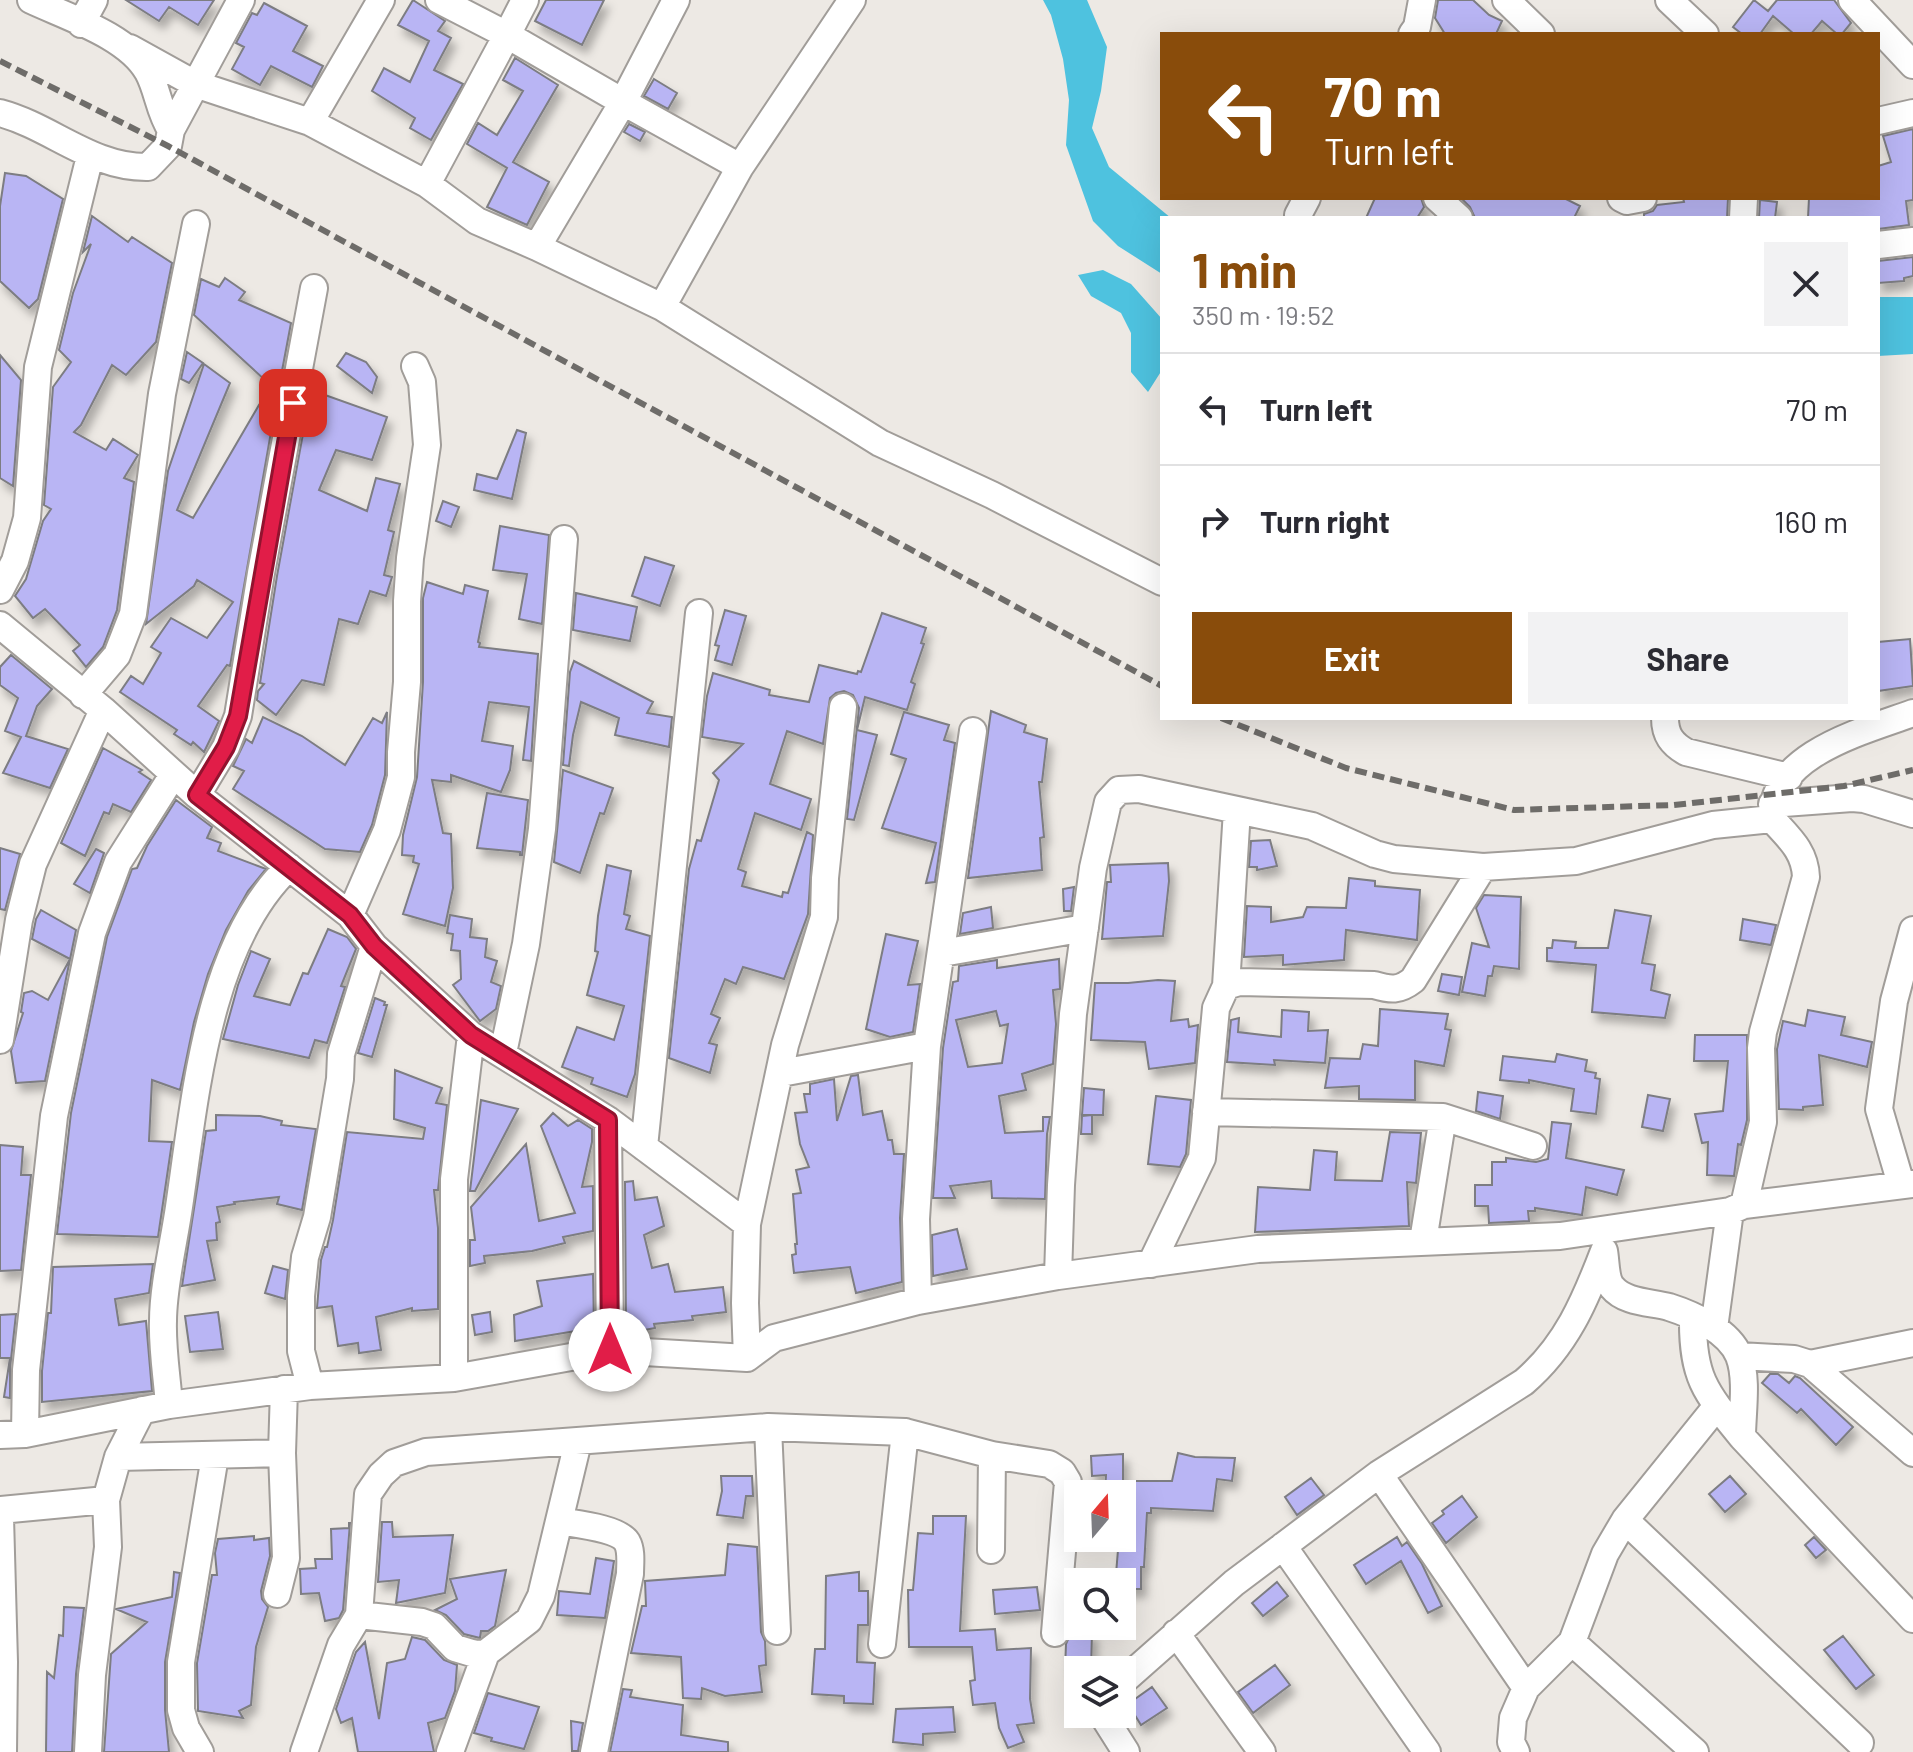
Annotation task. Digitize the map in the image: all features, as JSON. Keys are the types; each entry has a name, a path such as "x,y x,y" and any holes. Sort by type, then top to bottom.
{"street":[{"path":"31,0 130,48 195,84 310,122 427,184 477,221 662,307 880,443 992,495 1160,581"},
{"path":"81,24 94,0"},
{"path":"0,113 34,124 90,156 131,167 148,167 168,146 171,130 241,0"},
{"path":"310,122 381,0"},
{"path":"439,0 740,167"},
{"path":"427,184 525,0"},
{"path":"537,247 623,102 676,0"},
{"path":"662,307 740,167 852,0"},
{"path":"1418,32 1422,0"},
{"path":"1506,0 1539,32"},
{"path":"1669,0 1703,32"},
{"path":"1852,0 1913,65"},
{"path":"130,48 146,68 163,117 171,130"},
{"path":"1880,121 1913,113"},
{"path":"0,590 15,561 27,518 38,367 90,156"},
{"path":"1439,200 1457,216"},
{"path":"0,1040 29,877 93,702 117,655 133,614 162,394 196,224"},
{"path":"1880,245 1913,241"},
{"path":"197,795 226,747 238,716 314,288"},
{"path":"350,915 387,830 401,777 407,690 410,558 427,445 422,382 415,366"},
{"path":"503,1053 526,944 542,829 564,539"},
{"path":"644,1147 699,613"},
{"path":"2,631 93,702 197,795 350,915 374,946 471,1035 608,1120 747,1224"},
{"path":"747,1358 747,1224 785,1045 824,917 825,878 843,707"},
{"path":"1772,812 1789,777 1816,751 1913,713"},
{"path":"1665,720 1665,728 1673,745 1686,752 1789,777"},
{"path":"918,1301 916,1219 927,1046 973,731"},
{"path":"173,775 118,862 92,933 54,1116 26,1370 12,1434 169,1405 297,1387 454,1378 610,1350 747,1358 774,1338 918,1301 1058,1276 1290,1246 1578,1233 1907,1184 1879,1109 1894,1001 1913,930"},
{"path":"1058,1276 1073,1014 1093,868 1108,802 1119,790 1139,789 1312,826 1375,854 1394,859 1483,867 1576,861 1713,825 1852,798 1913,814"},
{"path":"1151,1264 1202,1158 1216,1008 1226,986 1237,810"},
{"path":"1772,812 1798,847 1806,877 1763,1032 1763,1122 1693,1350 1699,1377 1742,1437 1913,1619"},
{"path":"169,1405 163,1319 202,1060 224,975 237,941 266,893 289,867"},
{"path":"1226,986 1239,982 1403,988 1413,980 1483,867"},
{"path":"942,953 1085,928"},
{"path":"277,1594 286,1558 282,1453 297,1387 305,1257 317,1217 340,1079 341,1054 374,946"},
{"path":"454,1378 454,1179 471,1035"},
{"path":"781,1073 927,1046"},
{"path":"1206,1112 1443,1117 1533,1146"},
{"path":"1423,1241 1443,1117"},
{"path":"608,1120 610,1350"},
{"path":"1578,1233 1604,1251 1609,1285 1620,1294 1669,1307 1704,1322 1739,1356 1742,1437"},
{"path":"1136,1669 1234,1583 1379,1474 1524,1382 1546,1364 1582,1307 1604,1251"},
{"path":"1810,1364 1913,1343"},
{"path":"1739,1356 1794,1359 1810,1364 1913,1453"},
{"path":"1516,1752 1511,1742 1513,1718 1526,1688 1572,1642 1605,1554 1625,1520 1717,1406"},
{"path":"88,1752 92,1675 108,1547 106,1500 118,1457 142,1410"},
{"path":"768,1427 777,1631"},
{"path":"304,1752 339,1652 359,1615 368,1494 394,1463 426,1452 768,1427 905,1432 992,1455 1049,1464 1062,1472 1068,1482 1055,1633"},
{"path":"882,1644 905,1432"},
{"path":"359,1615 434,1626 455,1648 475,1654 486,1653 529,1620 537,1607 578,1442"},
{"path":"118,1457 282,1453"},
{"path":"991,1550 992,1455"},
{"path":"200,1752 186,1728 181,1710 181,1662 215,1456"},
{"path":"1379,1474 1526,1688"},
{"path":"0,1510 106,1500"},
{"path":"0,1517 3,1752"},
{"path":"1625,1520 1860,1743"},
{"path":"559,1521 615,1532 625,1539 629,1547 630,1574 594,1752"},
{"path":"1283,1546 1427,1752"},
{"path":"1176,1633 1262,1752"},
{"path":"1572,1642 1695,1752"},
{"path":"450,1752 486,1653"},
{"path":"1111,1728 1126,1752"}],"water":[{"path":"1043,0 1087,0 1107,47 1092,128 1109,167 1169,216 1160,216 1160,273 1118,246 1093,221 1066,145 1069,100 1063,59 1051,15"},
{"path":"1103,270 1131,284 1160,317 1160,373 1148,392 1131,372 1131,333 1121,313 1091,296 1078,275"},
{"path":"1880,297 1913,297 1913,354 1880,356"}],"building":[{"path":"126,0 214,0 198,25 169,7 159,21"},
{"path":"413,0 445,21 438,31 451,38 434,70 463,84 431,140 410,128 415,118 372,91 384,68 410,82 429,41 398,25"},
{"path":"546,0 604,0 582,45 535,21"},
{"path":"1438,0 1473,0 1489,15 1502,21 1497,32 1444,32 1435,18"},
{"path":"1754,0 1768,11 1777,0 1834,0 1851,23 1844,32 1835,32 1822,21 1813,32 1792,32 1773,16 1761,32 1739,32 1733,27"},
{"path":"264,3 307,26 293,51 323,66 312,87 271,66 260,85 232,69 244,47 236,43 252,13 257,15"},
{"path":"515,58 558,85 513,162 549,182 527,225 487,207 507,168 467,144 478,123 497,135 523,91 503,80"},
{"path":"654,79 677,93 668,109 644,96"},
{"path":"629,124 645,132 640,141 624,132"},
{"path":"1913,129 1913,200 1906,201 1909,225 1880,229 1880,216 1808,216 1809,200 1880,200 1880,165 1891,162 1883,136"},
{"path":"5,173 26,176 63,199 38,299 29,308 0,281 0,206"},
{"path":"1374,200 1422,200 1424,207 1418,216 1367,216"},
{"path":"1463,200 1568,200 1580,206 1575,216 1474,216"},
{"path":"1728,200 1727,216 1644,216 1657,205"},
{"path":"1760,200 1777,202 1775,216 1759,216"},
{"path":"92,216 128,242 132,237 172,263 156,342 126,375 112,365 81,425 74,432 106,450 113,439 138,455 124,478 134,482 117,610 103,647 86,667 73,651 80,645 45,609 33,618 15,596 26,579 43,521 51,509 44,505 53,387 71,362 59,350 73,293 91,244 83,252"},
{"path":"1913,257 1913,276 1904,278 1904,281 1880,283 1880,261"},
{"path":"225,278 245,292 239,300 291,323 278,392 194,315 201,279 219,287"},
{"path":"187,352 203,363 189,383 181,379"},
{"path":"346,353 366,362 377,377 372,393 337,366"},
{"path":"0,355 21,380 13,486 0,478"},
{"path":"204,364 230,383 177,510 193,518 259,405 274,415 230,666 227,665 198,706 219,721 204,752 193,742 191,745 174,734 177,730 120,692 131,676 143,684 161,653 151,647 171,618 207,638 233,602 197,580 194,586 146,624 168,471"},
{"path":"311,390 387,417 372,460 336,450 319,490 367,511 376,478 400,484 388,530 394,532 384,575 392,577 386,596 370,591 358,624 339,619 324,685 302,680 276,715 257,700 258,691 264,684 260,683 277,576"},
{"path":"517,430 526,433 512,499 474,490 477,474 497,479"},
{"path":"443,501 459,507 451,527 436,521"},
{"path":"500,526 549,535 542,624 519,619 527,574 493,570"},
{"path":"645,557 674,566 660,606 632,596"},
{"path":"427,582 463,594 465,585 488,591 479,647 538,654 531,761 523,760 529,707 489,702 482,741 513,746 510,770 501,792 451,775 451,782 432,780 443,833 451,834 453,888 445,926 403,914 419,864 413,862 414,856 402,855 403,835 417,777 423,682 423,598"},
{"path":"576,593 637,607 630,641 573,630"},
{"path":"725,610 746,616 732,665 715,660 719,646 715,645"},
{"path":"882,613 926,628 921,643 924,644 911,682 915,684 907,710 865,697 857,730 877,735 854,820 847,819 859,708 853,695 844,691 830,698 823,744 787,731 770,784 811,799 801,830 755,813 738,869 746,872 742,886 782,897 783,892 788,893 807,832 813,835 808,914 784,979 743,967 736,984 725,979 711,1014 720,1018 709,1043 717,1045 710,1073 669,1058 689,869 697,840 701,841 719,780 713,773 743,744 702,737 713,673 770,690 769,695 809,702 819,665 857,674 861,672"},
{"path":"1910,639 1913,686 1880,691 1880,642"},
{"path":"11,655 52,689 37,706 26,736 68,749 50,788 3,773 21,737 5,731 18,698 0,685 0,667"},
{"path":"574,661 653,702 647,713 672,717 669,747 615,735 619,718 581,702 569,766 563,765 570,672"},
{"path":"991,711 1026,725 1024,732 1047,739 1042,782 1039,782 1044,837 1040,838 1042,870 968,878"},
{"path":"387,712 385,775 372,825 360,852 325,849 233,789 244,771 233,766 246,739 252,743 263,717 302,736 345,765 373,718 382,723"},
{"path":"904,712 949,725 944,740 955,743 935,882 926,883 936,843 882,828 906,759 891,754"},
{"path":"103,748 142,770 139,772 151,780 131,812 113,804 109,814 104,812 85,856 61,843"},
{"path":"563,770 613,788 604,814 600,813 580,873 554,862"},
{"path":"487,793 528,800 522,855 520,852 477,848"},
{"path":"176,800 212,827 207,838 221,843 218,851 266,869 248,891 226,930 208,974 180,1090 152,1080 149,1141 172,1142 158,1237 57,1234 71,1113 107,937 132,869 137,868"},
{"path":"1270,840 1277,866 1257,870 1257,867 1249,867 1251,841"},
{"path":"0,848 20,854 5,910 0,909"},
{"path":"96,849 104,853 90,893 74,884"},
{"path":"1168,863 1163,936 1102,939 1107,882 1111,882 1110,865"},
{"path":"607,865 631,871 624,914 630,916 626,929 650,936 635,1074 627,1097 591,1084 593,1078 562,1067 577,1027 614,1040 624,1006 587,995 598,952 595,951 598,916"},
{"path":"1349,878 1375,881 1375,886 1420,890 1417,940 1346,930 1344,960 1283,965 1283,955 1244,957 1247,906 1271,907 1271,922 1303,917 1307,907 1346,908"},
{"path":"1074,887 1071,911 1064,911 1063,889"},
{"path":"1484,895 1521,897 1519,969 1494,966 1492,976 1488,976 1485,996 1462,992 1472,943 1489,947 1476,908"},
{"path":"991,907 993,928 960,934 963,913"},
{"path":"41,910 76,930 45,1081 16,1083 11,1051 23,1013 24,993 32,991 48,1000 70,959 32,939"},
{"path":"1615,910 1651,916 1642,963 1655,965 1651,990 1670,995 1665,1018 1592,1012 1596,965 1547,961 1547,948 1552,948 1553,940 1576,942 1575,948 1608,948"},
{"path":"450,915 472,919 470,937 487,939 485,957 497,961 491,982 501,986 496,1009 480,1021 453,985 461,979 460,951 451,950 453,934 447,933"},
{"path":"1743,919 1776,925 1771,945 1740,940"},
{"path":"328,929 347,937 356,949 341,986 345,987 327,1043 315,1040 309,1058 223,1039 251,951 270,959 254,996 290,1005 303,973 308,974"},
{"path":"886,934 918,941 908,985 920,984 913,1032 890,1037 866,1029"},
{"path":"1059,959 1060,989 1053,990 1056,1024 1053,1064 1022,1074 1026,1090 999,1096 1005,1133 1043,1131 1043,1117 1050,1117 1045,1199 992,1198 991,1181 950,1186 955,1198 933,1198 943,1048 953,982 958,981 959,966 997,960 997,968","holes":["996,1011 1000,1026 1008,1024 1002,1063 968,1067 956,1020"]},
{"path":"1442,974 1462,977 1459,995 1438,991"},
{"path":"1175,981 1171,1021 1188,1019 1189,1027 1198,1025 1195,1063 1149,1069 1145,1042 1091,1040 1095,983"},
{"path":"375,998 387,1005 372,1057 358,1053"},
{"path":"1380,1009 1448,1014 1445,1029 1451,1030 1444,1066 1415,1061 1415,1100 1359,1099 1359,1086 1325,1088 1330,1058 1360,1059 1363,1044 1378,1046"},
{"path":"1282,1010 1309,1012 1308,1031 1328,1030 1325,1063 1274,1060 1275,1065 1227,1062 1231,1020 1239,1018 1238,1032 1281,1037"},
{"path":"1808,1010 1845,1017 1841,1035 1872,1042 1867,1067 1819,1055 1823,1105 1803,1107 1803,1110 1779,1109 1777,1049 1783,1021 1805,1026"},
{"path":"1695,1035 1747,1035 1747,1120 1741,1145 1738,1144 1734,1176 1707,1175 1708,1142 1702,1143 1695,1114 1723,1111 1728,1061 1694,1061"},
{"path":"1557,1054 1587,1060 1585,1071 1596,1073 1595,1078 1600,1079 1596,1114 1571,1111 1574,1089 1529,1080 1529,1083 1500,1080 1503,1056 1555,1062"},
{"path":"395,1070 442,1088 436,1103 447,1105 438,1190 434,1190 438,1228 438,1309 412,1311 412,1308 376,1317 381,1350 359,1353 358,1343 338,1346 332,1306 317,1308 321,1260 333,1220 347,1132 423,1139 425,1128 394,1119"},
{"path":"858,1075 863,1115 882,1111 894,1154 904,1154 900,1218 902,1282 856,1293 850,1267 794,1273 792,1255 796,1254 797,1244 793,1194 801,1193 796,1170 809,1167 800,1144 795,1113 807,1112 804,1094 810,1094 810,1084 834,1079 837,1121 851,1076"},
{"path":"1084,1088 1104,1090 1103,1115 1082,1115"},
{"path":"1478,1092 1503,1096 1500,1119 1476,1111"},
{"path":"1648,1095 1670,1099 1663,1131 1642,1127"},
{"path":"1156,1096 1191,1100 1186,1154 1180,1167 1148,1164"},
{"path":"481,1100 518,1109 475,1191 470,1191"},
{"path":"553,1113 568,1126 578,1120 592,1129 582,1187 593,1186 593,1231 563,1237 565,1243 532,1251 484,1256 485,1263 470,1266 470,1240 475,1240 471,1207 526,1144 539,1221 575,1213 541,1126"},
{"path":"216,1115 260,1116 282,1121 281,1125 316,1129 302,1210 277,1204 279,1197 217,1207 220,1222 216,1223 217,1240 207,1241 215,1280 182,1286 206,1131 216,1130"},
{"path":"1092,1115 1092,1134 1081,1134 1082,1116"},
{"path":"1552,1122 1571,1124 1566,1158 1624,1170 1617,1195 1586,1187 1582,1215 1535,1208 1535,1211 1528,1211 1529,1221 1489,1223 1488,1206 1475,1206 1475,1185 1492,1185 1492,1162 1506,1162 1506,1158 1536,1162 1548,1159"},
{"path":"1390,1132 1421,1133 1416,1183 1407,1182 1409,1226 1255,1232 1258,1187 1310,1190 1314,1150 1337,1152 1335,1180 1382,1181"},
{"path":"0,1145 23,1147 21,1175 31,1175 21,1270 0,1271"},
{"path":"633,1181 635,1200 657,1197 664,1226 644,1235 652,1268 668,1264 675,1292 723,1287 726,1312 692,1316 693,1320 654,1324 655,1328 639,1331 637,1324 626,1326 625,1182"},
{"path":"957,1229 967,1269 933,1276 932,1235"},
{"path":"153,1264 149,1293 115,1299 119,1325 146,1321 152,1391 42,1402 42,1371 48,1313 51,1313 53,1267"},
{"path":"273,1266 288,1270 285,1299 265,1293"},
{"path":"593,1274 594,1328 515,1341 514,1315 542,1306 537,1281"},
{"path":"218,1312 223,1349 190,1352 185,1316"},
{"path":"490,1312 492,1332 475,1335 472,1315"},
{"path":"16,1314 10,1398 4,1397 10,1358 0,1358 0,1315"},
{"path":"1770,1374 1778,1374 1789,1383 1795,1376 1800,1378 1853,1427 1836,1445 1801,1409 1797,1413 1762,1383"},
{"path":"1178,1453 1195,1457 1235,1458 1232,1481 1217,1479 1213,1511 1151,1508 1151,1513 1147,1513 1141,1589 1136,1589 1136,1568 1116,1568 1118,1552 1136,1552 1136,1481 1172,1481"},
{"path":"1123,1454 1123,1480 1106,1480 1106,1475 1092,1476 1091,1456"},
{"path":"721,1476 752,1476 753,1496 746,1496 743,1518 717,1515 722,1491"},
{"path":"1730,1476 1746,1494 1725,1512 1709,1494"},
{"path":"1311,1478 1324,1495 1297,1515 1285,1497"},
{"path":"1462,1496 1477,1517 1446,1543 1432,1523"},
{"path":"933,1516 966,1516 960,1631 995,1629 997,1650 1031,1648 1030,1699 1034,1723 1017,1725 1024,1742 1008,1748 999,1728 995,1703 973,1705 970,1681 975,1680 972,1647 909,1647 908,1590 913,1590 918,1533 933,1534"},
{"path":"382,1522 392,1522 393,1537 453,1535 445,1593 396,1603 399,1580 378,1582"},
{"path":"350,1523 343,1610 339,1618 325,1621 319,1593 301,1594 300,1569 316,1568 315,1559 332,1559 331,1529 349,1528"},
{"path":"254,1536 254,1540 269,1538 270,1556 261,1591 268,1607 256,1647 251,1705 239,1711 243,1718 198,1711 197,1663 212,1575 217,1575 215,1553 218,1539"},
{"path":"1397,1537 1402,1546 1407,1542 1422,1564 1442,1606 1428,1613 1401,1561 1366,1584 1354,1565"},
{"path":"1814,1537 1826,1550 1816,1558 1805,1545"},
{"path":"728,1544 757,1547 761,1632 765,1641 766,1665 759,1666 762,1692 725,1696 702,1688 701,1699 683,1698 681,1657 631,1653 642,1606 646,1606 645,1581 725,1575"},
{"path":"596,1558 614,1561 605,1618 557,1615 559,1591 590,1594"},
{"path":"506,1570 495,1626 481,1631 480,1638 464,1634 446,1615 435,1610 457,1599 450,1579"},
{"path":"174,1572 180,1573 165,1662 169,1752 104,1752 111,1654 147,1622 116,1609 172,1597"},
{"path":"859,1572 859,1591 868,1591 868,1625 858,1625 857,1662 875,1663 873,1704 844,1703 844,1696 812,1694 815,1649 825,1649 826,1576"},
{"path":"1277,1582 1288,1596 1263,1616 1252,1603"},
{"path":"1037,1587 1040,1610 995,1614 993,1590"},
{"path":"64,1607 84,1608 76,1674 72,1752 46,1752 47,1672 54,1678 59,1635 63,1636"},
{"path":"1843,1636 1874,1675 1856,1689 1824,1650"},
{"path":"412,1637 425,1640 444,1660 457,1665 455,1691 445,1718 428,1723 434,1752 358,1752 352,1718 341,1723 336,1709 356,1652 365,1642 379,1719 387,1663 405,1659"},
{"path":"1068,1640 1092,1640 1091,1656 1066,1656"},
{"path":"1275,1665 1290,1685 1253,1713 1238,1692"},
{"path":"1152,1687 1167,1708 1141,1725 1136,1717 1136,1698"},
{"path":"623,1689 632,1690 630,1697 683,1705 681,1735 728,1742 728,1752 610,1752"},
{"path":"488,1693 539,1707 524,1749 491,1741 492,1738 474,1733"},
{"path":"953,1707 955,1732 923,1734 923,1745 893,1742 896,1709"},
{"path":"571,1721 583,1723 578,1751 572,1751"}],"railway":[{"path":"0,61 168,146 1160,685"},
{"path":"1226,720 1346,768 1514,810 1674,805 1844,786 1913,770"}],"route":[{"path":"293,403 238,716 226,747 197,795 350,915 374,946 471,1035 608,1120 610,1350"}]}
